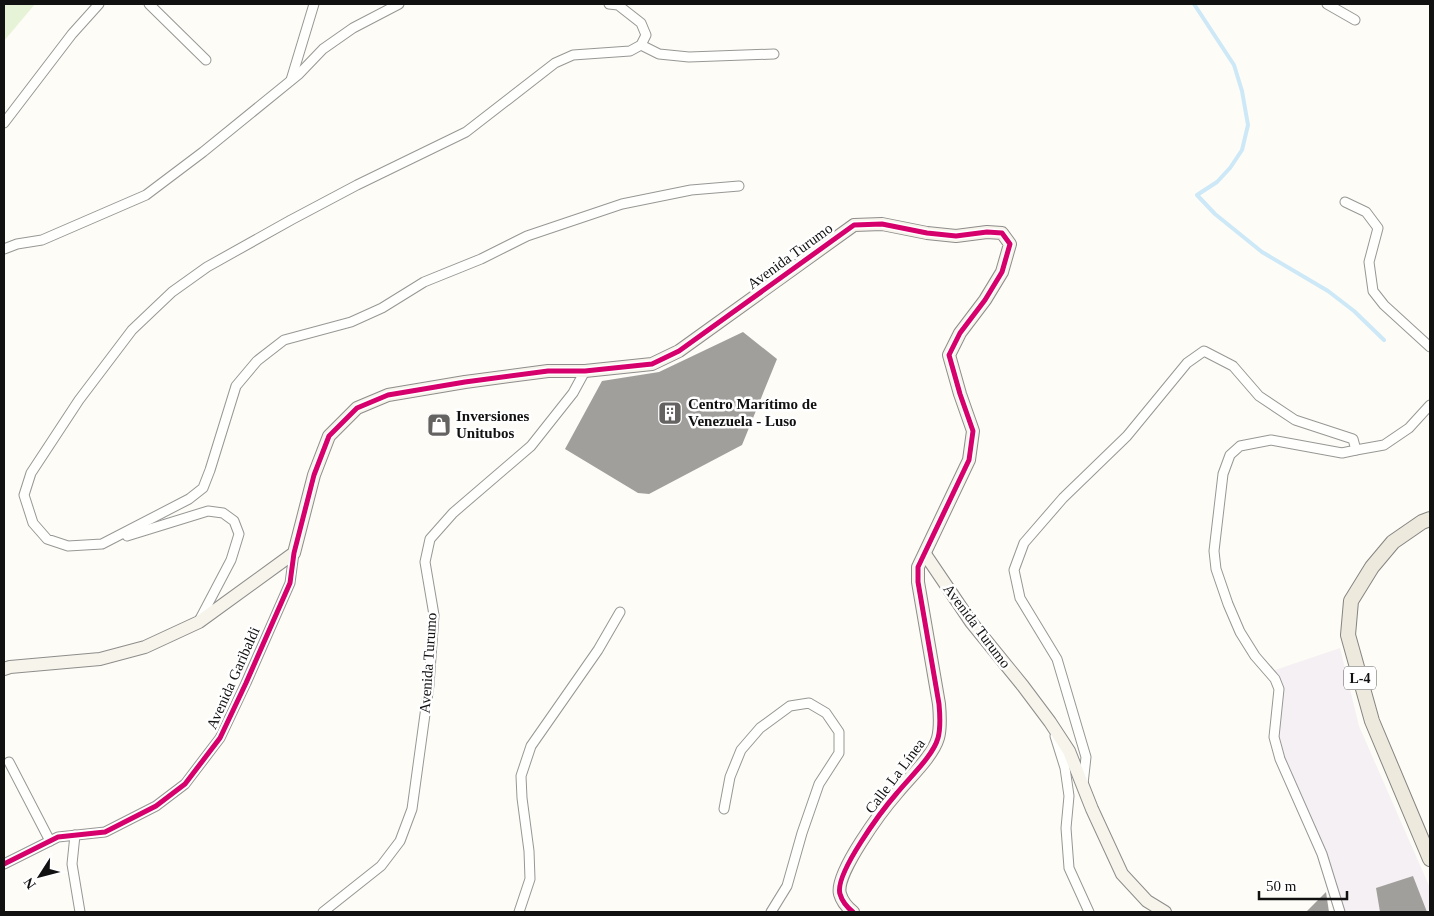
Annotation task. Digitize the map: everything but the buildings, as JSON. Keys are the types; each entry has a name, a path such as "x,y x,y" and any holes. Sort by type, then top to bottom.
{"main road":[{"name":"L-4","path":"1430,519 1422,522 1393,542 1372,567 1351,600 1348,635 1372,721 1430,860"}],"street":[{"path":"4,123 72,34 99,4"},
{"path":"149,4 206,60"},
{"path":"291,80 314,4"},
{"path":"4,250 17,244 42,240 146,195 203,152 291,80 324,49 353,28 399,4"},
{"path":"198,622 231,560 239,534 234,521 223,513 208,511 102,544 68,546 47,539 32,523 24,495 31,473 79,400 132,330 172,292 207,267 358,185 466,132 555,63 573,56 630,51 641,46 646,35 641,23 618,6 609,4"},
{"path":"1327,4 1355,20"},
{"path":"641,46 658,54 689,57 774,54"},
{"path":"102,544 189,499 203,488 236,386 257,361 284,340 352,322 382,308 424,282 481,259 527,236 622,204 691,190 739,186"},
{"path":"1345,202 1366,212 1378,228 1369,262 1373,291 1384,305 1430,347"},
{"name":"Avenida Turumo","path":"323,912 381,866 400,841 412,809 429,685 434,615 425,562 430,539 454,513 530,446 573,393 585,371 652,364 679,351 854,225 882,224 927,233 956,236 987,232 1002,233 1010,244 1002,272 986,300 960,333 949,355 973,431 969,460 925,554 971,622 1050,722 1070,751 1122,874 1147,901 1164,912"},
{"path":"1083,785 1086,757 1057,659 1020,598 1014,570 1024,543 1063,498 1127,436 1187,363 1204,351 1233,366 1260,396 1295,420 1328,433 1353,440 1356,450"},
{"path":"4,669 100,659 146,647 198,622 294,553 314,475 329,436 357,408 388,395 465,382 548,371 585,371"},
{"path":"1340,912 1322,854 1278,752 1274,737 1278,689 1275,679 1255,656 1240,632 1216,569 1214,551 1223,474 1230,455 1240,446 1271,440 1342,453 1384,445 1409,428 1430,405"},
{"name":"Avenida Garibaldi","path":"4,864 58,836 105,832 156,806 185,784 220,738 246,683 290,583 294,553"},
{"name":"Calle La Línea","path":"853,912 848,908 839,893 841,878 849,860 892,798 929,754 938,739 940,724 939,704 918,582 918,567 925,554"},
{"path":"519,912 530,879 521,776 531,746 598,650 620,612"},
{"path":"724,809 730,777 741,750 760,728 790,706 809,703 826,713 840,732 839,753 820,784 802,833 787,886 771,912"},
{"path":"1050,722 1066,768 1068,796 1066,828 1069,868 1089,912"},
{"path":"9,762 50,841"},
{"path":"75,835 72,864 80,912"}],"shaded area":[{"path":"1340,648 1359,726 1430,888 1430,912 1339,912 1336,891 1276,748 1278,691 1269,672"}],"green space":[{"path":"4,4 35,4 4,41"}],"waterway":[{"path":"1194,4 1234,65 1242,91 1248,125 1242,150 1230,168 1217,182 1197,195 1215,214 1262,252 1328,291 1354,311 1384,340"}],"cycle path":[{"path":"4,864 58,837 105,832 156,806 185,784 220,738 290,583 294,553 314,475 329,436 357,408 388,395 465,382 548,371 585,371 652,364 679,351 854,225 882,224 927,233 956,236 987,232 1002,233 1010,244 1002,272 985,300 960,333 949,355 973,431 969,460 918,567 918,582 939,704 939,734 931,752 881,813 861,842 844,872 840,885 840,894 845,904 853,912"}],"place":[{"name":"Centro Marítimo de Venezuela - Luso","path":"670,413"},
{"name":"Inversiones Unitubos","path":"439,425"}]}
